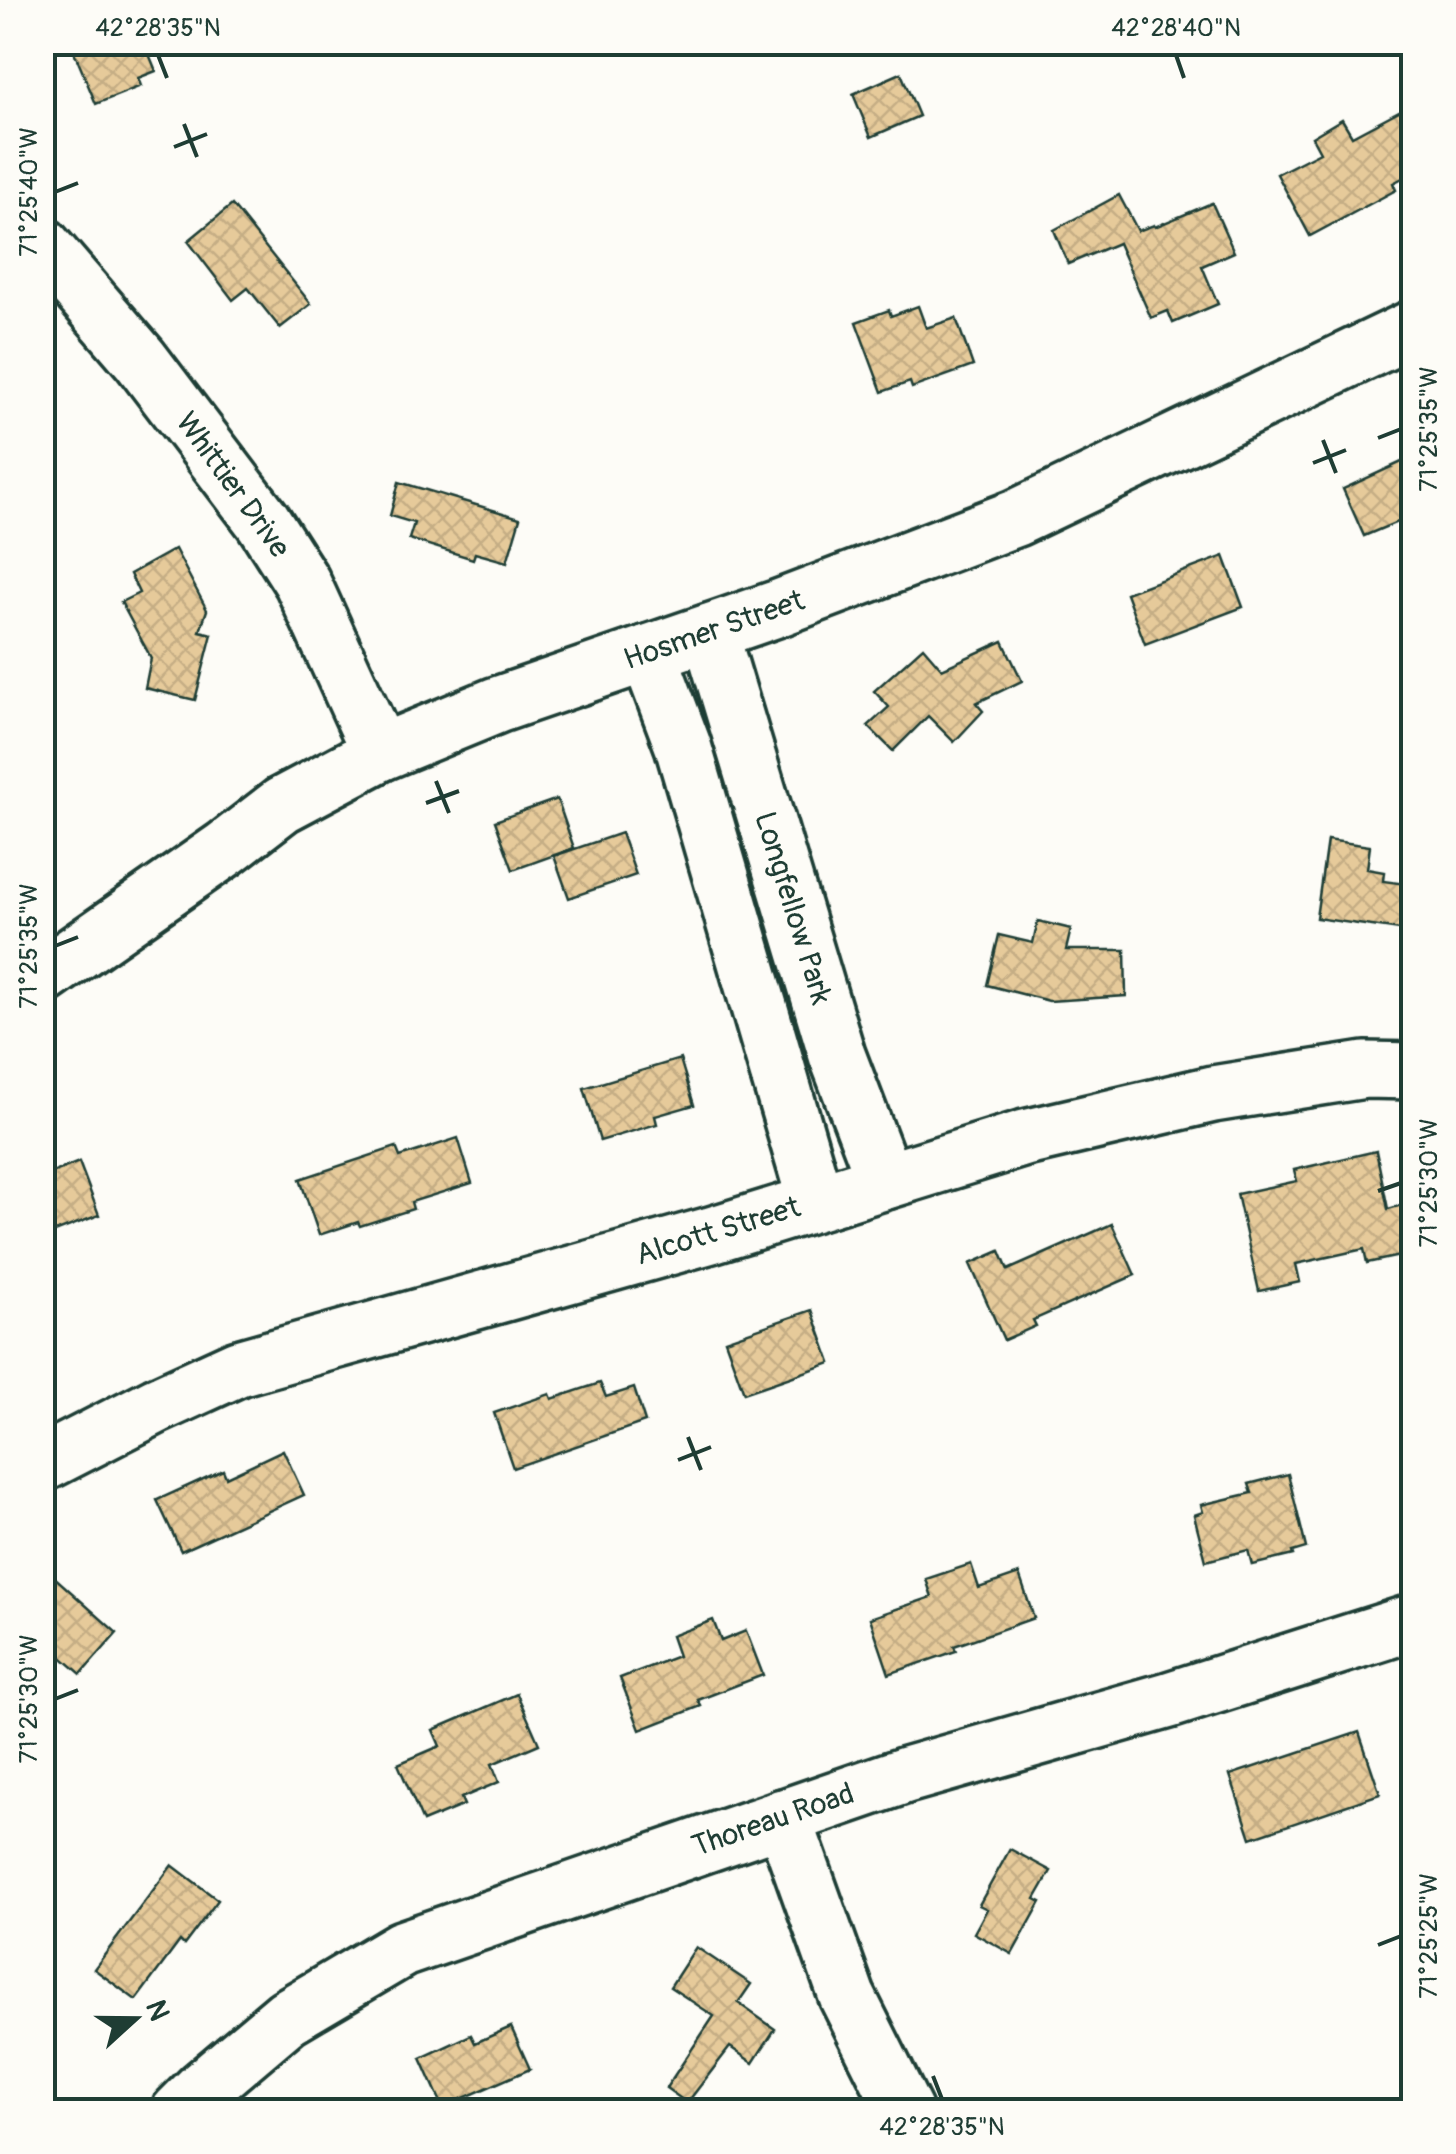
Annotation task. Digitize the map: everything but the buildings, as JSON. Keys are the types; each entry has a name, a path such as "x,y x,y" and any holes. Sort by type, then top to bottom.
{"street":[{"name":"Whittier Drive","path":"42,246 140,359 263,521 302,582 380,752"},
{"name":"Hosmer Street","path":"42,978 226,850 282,805 380,752 496,704 710,632 1016,518 1414,328"},
{"name":"Longfellow Park","path":"710,632 837,1055 885,1181"},
{"name":"Longfellow Park","path":"648,653 683,746 816,1202"},
{"name":"Alcott Street","path":"42,1464 238,1368 711,1235 1025,1138 1213,1094 1366,1070 1414,1071"},
{"name":"Thoreau Road","path":"179,2112 286,2017 402,1949 906,1775 1169,1700 1414,1622"},
{"path":"783,1817 847,1996 905,2112"}]}
